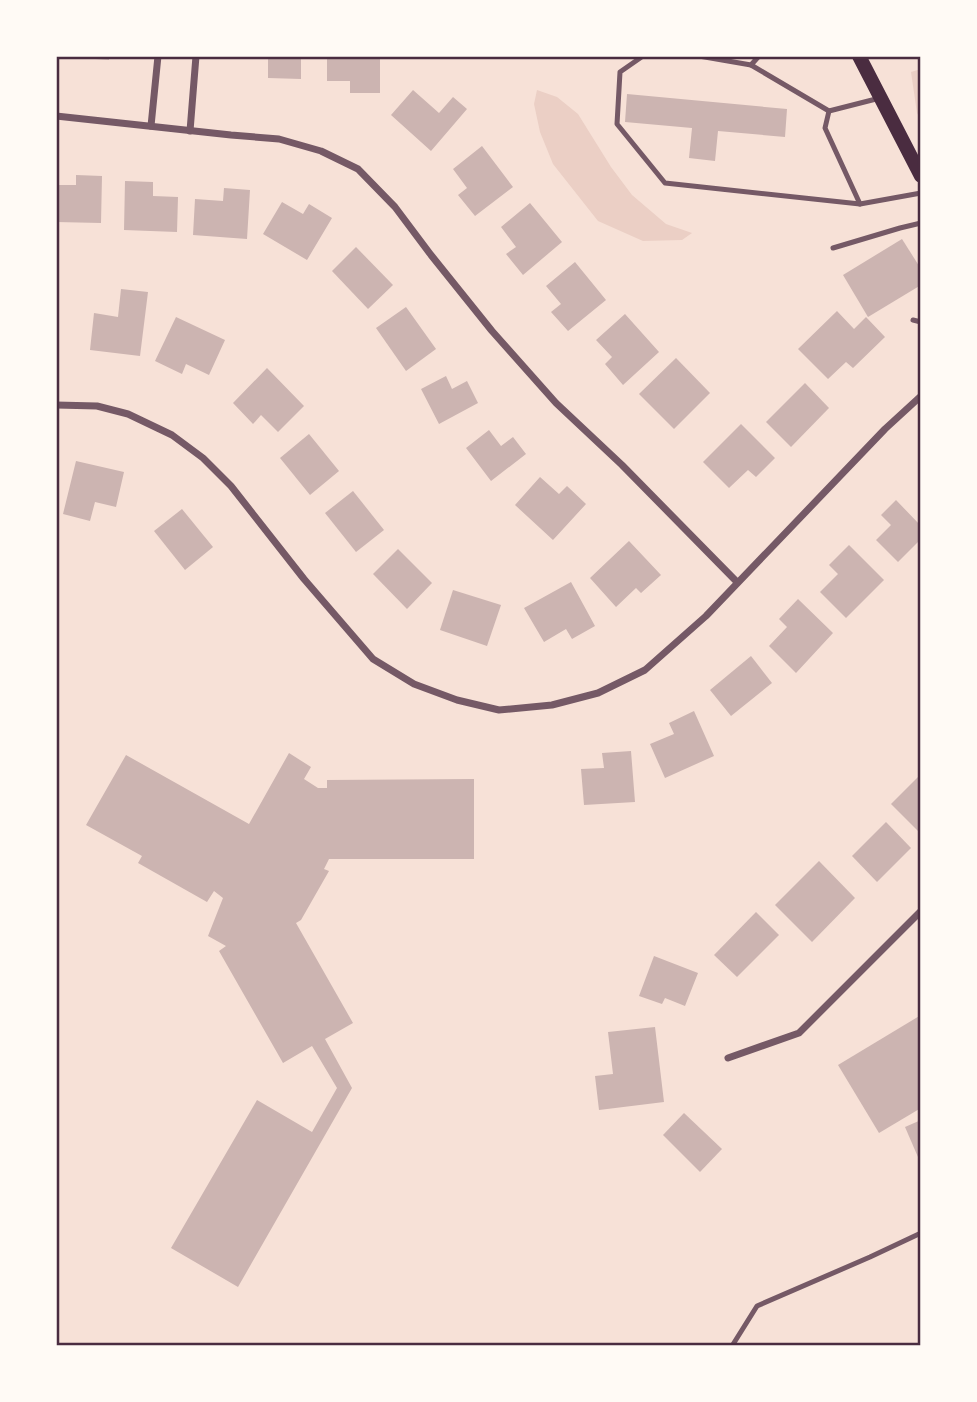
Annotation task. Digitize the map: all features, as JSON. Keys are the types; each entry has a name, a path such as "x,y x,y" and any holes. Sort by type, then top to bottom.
{"main road":[{"path":"859,56 921,176"}],"street":[{"path":"151,126 158,56"},
{"path":"190,131 196,56"},
{"path":"56,116 279,139 321,150 358,169 395,207 492,331 556,403 622,465 737,582"},
{"path":"56,405 97,406 128,414 172,435 203,458 231,486 304,579 373,659 414,684 457,700 499,710 552,705 597,693 645,670 706,616 885,429 921,396"},
{"path":"728,1058 799,1033 921,911"}],"lane":[{"path":"643,56 620,72 617,124 665,183 860,204 921,193"},
{"path":"699,56 751,65 829,111 881,98"},
{"path":"751,65 759,56"},
{"path":"829,111 825,128 860,204"},
{"path":"833,248 921,223"},
{"path":"913,320 921,323"},
{"path":"732,1346 757,1306 921,1233"}],"shaded area":[{"path":"921,69 921,120 917,113 911,72"},
{"path":"537,90 557,97 578,114 632,195 666,224 692,233 682,240 643,241 598,221 553,164 540,132 534,104"}],"building":[{"path":"109,56 109,60 81,58"},
{"path":"268,56 301,56 301,79 268,78"},
{"path":"327,56 380,56 380,93 350,93 350,81 327,81"},
{"path":"413,90 439,113 453,97 467,109 431,151 391,115"},
{"path":"627,94 787,109 785,137 718,131 715,161 689,158 692,128 625,122"},
{"path":"482,146 513,187 475,216 458,195 467,188 453,169"},
{"path":"76,175 102,176 101,223 56,222 56,185 76,185"},
{"path":"125,181 153,182 153,196 178,197 177,232 124,230"},
{"path":"224,188 250,190 247,239 193,235 195,199 223,201"},
{"path":"282,202 303,214 309,204 332,218 307,260 263,234"},
{"path":"530,203 562,242 523,275 506,254 516,247 501,227"},
{"path":"902,239 921,269 921,285 868,317 843,275"},
{"path":"356,247 393,285 368,309 332,271"},
{"path":"575,262 606,300 568,331 551,312 561,304 546,286"},
{"path":"121,289 148,292 140,356 90,350 94,313 118,317"},
{"path":"406,307 436,349 406,371 376,328"},
{"path":"837,311 854,329 866,317 885,337 853,368 846,362 828,379 798,349"},
{"path":"625,314 659,352 623,385 605,364 612,357 596,340"},
{"path":"176,317 225,340 209,375 186,364 182,374 155,361"},
{"path":"676,358 710,393 674,429 639,394"},
{"path":"267,368 304,406 278,432 261,415 253,424 233,403"},
{"path":"446,376 452,389 467,381 478,403 439,424 421,389"},
{"path":"805,383 829,408 791,447 766,422"},
{"path":"741,424 775,458 756,477 748,470 729,488 703,462"},
{"path":"489,430 501,446 513,437 526,454 491,481 466,448"},
{"path":"309,434 339,471 310,495 280,458"},
{"path":"76,461 124,472 116,507 95,502 90,521 63,514"},
{"path":"540,477 559,494 567,486 586,504 553,540 515,505"},
{"path":"353,491 384,530 356,552 325,513"},
{"path":"896,500 921,526 921,539 898,562 876,540 891,525 881,515"},
{"path":"182,509 213,547 185,570 154,531"},
{"path":"629,541 661,575 641,593 636,588 616,607 590,578"},
{"path":"849,545 884,580 846,618 820,592 838,574 829,565"},
{"path":"398,549 432,583 407,609 373,574"},
{"path":"571,582 595,626 572,639 566,629 544,642 524,608"},
{"path":"453,590 501,605 487,646 440,630"},
{"path":"798,599 833,633 796,673 769,646 787,627 779,619"},
{"path":"751,656 772,683 731,716 710,690"},
{"path":"694,711 714,756 665,778 650,744 674,734 669,723"},
{"path":"631,751 635,802 584,805 581,769 604,768 602,753"},
{"path":"289,753 311,767 304,779 318,788 327,788 327,780 474,779 474,859 329,859 324,869 329,871 301,920 296,923 353,1023 325,1039 352,1088 238,1287 171,1248 257,1100 312,1132 337,1088 312,1046 283,1063 219,951 226,946 208,936 223,898 214,891 207,902 138,863 142,856 86,825 126,755 249,824"},
{"path":"921,774 921,834 891,804"},
{"path":"886,822 911,848 877,882 852,856"},
{"path":"819,861 855,898 812,942 775,905"},
{"path":"756,912 779,935 737,977 714,955"},
{"path":"654,956 698,973 685,1006 665,998 662,1004 639,996"},
{"path":"921,1015 921,1108 879,1133 838,1065"},
{"path":"655,1027 664,1102 599,1110 595,1076 613,1074 608,1032"},
{"path":"684,1113 722,1149 700,1172 663,1135"},
{"path":"921,1120 921,1164 905,1127"}]}
